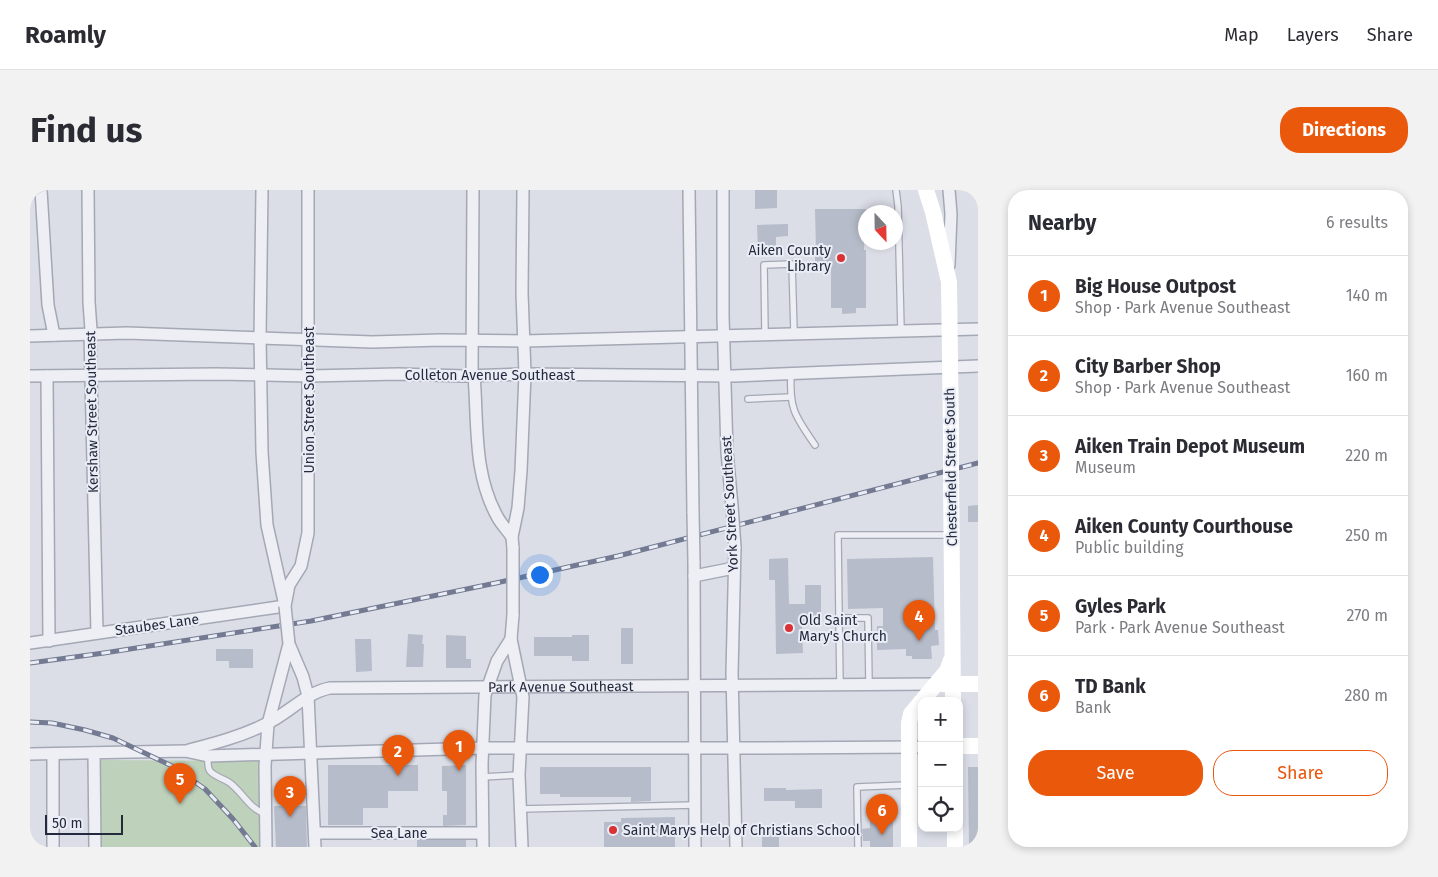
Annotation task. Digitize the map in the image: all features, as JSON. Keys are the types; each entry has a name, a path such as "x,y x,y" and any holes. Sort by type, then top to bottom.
{"main road":[{"name":"Chesterfield Street South","path":"926,190 949,282 953,697"},
{"name":"Chesterfield Street South","path":"909,847 909,785 915,747 909,723 911,714 916,707 929,690 947,672 952,652"},
{"name":"Park Avenue Southeast","path":"929,690 952,684 978,684"},
{"path":"916,707 918,718"},
{"path":"963,746 978,746"},
{"path":"955,832 955,847"}],"street":[{"path":"42,190 48,305 54,335"},
{"name":"Kershaw Street Southeast","path":"88,190 97,633"},
{"name":"Union Street Southeast","path":"262,190 260,337 262,452 267,525 285,606 289,644 308,696 315,847"},
{"name":"Union Street Southeast","path":"285,606 289,585 301,566 308,533 308,190"},
{"path":"473,190 471,340 477,448 480,473 498,519 513,543"},
{"path":"522,847 519,775 523,698 511,639 513,543 521,471 525,374 522,293 523,190"},
{"path":"689,190 694,561 695,847"},
{"name":"York Street Southeast","path":"723,190 727,452 735,547 733,685 736,847"},
{"path":"949,282 950,190"},
{"path":"30,336 127,333 308,338 372,342 524,341 978,328"},
{"name":"Colleton Avenue Southeast","path":"30,376 91,374 262,374 309,376 525,374 725,376 978,366"},
{"path":"48,376 49,641"},
{"path":"694,576 734,568"},
{"name":"Staubes Lane","path":"30,643 285,606"},
{"path":"483,847 482,776 485,695 497,661 511,639"},
{"name":"Union Street Southeast","path":"266,847 265,753 268,724 289,644"},
{"name":"Park Avenue Southeast","path":"185,752 229,740 268,724 318,690 330,688 869,685 929,690"},
{"name":"Park Avenue Southeast","path":"30,754 185,752 208,756 483,748 915,747"},
{"path":"94,753 95,847"},
{"path":"53,754 54,847"},
{"name":"Sea Lane","path":"315,833 482,833"}],"lane":[{"path":"896,190 901,330"},
{"path":"765,333 764,265 792,264 794,332"},
{"path":"792,373 791,397 797,419 815,445"},
{"path":"748,399 791,397"},
{"path":"840,685 838,535 952,535"},
{"path":"839,618 868,618 869,685"},
{"path":"208,756 210,771 231,784 248,803 265,814"},
{"path":"482,776 519,775"},
{"path":"858,847 857,787 909,785"},
{"path":"520,809 695,805"}],"green space":[{"path":"100,760 259,761 259,847 101,847"}],"building":[{"path":"755,190 777,190 777,208 755,209"},
{"name":"Aiken County Library","path":"815,209 858,209 858,250 866,250 866,308 856,308 856,313 842,314 842,308 831,308 831,265 815,265"},
{"path":"788,224 788,236 776,237 776,251 758,251 757,225"},
{"path":"978,505 978,522 968,522 968,506"},
{"path":"933,557 935,630 938,630 939,645 931,646 932,659 912,659 912,656 906,656 906,649 877,650 877,626 883,626 883,608 848,609 847,559"},
{"name":"Old Saint Mary's Church","path":"788,558 789,604 805,604 805,585 821,585 821,626 802,626 803,653 776,654 775,580 769,580 769,559"},
{"path":"621,628 633,628 633,664 621,664"},
{"path":"408,634 423,635 423,667 406,667"},
{"path":"446,635 466,636 466,659 471,659 471,668 446,668"},
{"path":"572,635 589,635 589,661 572,661 572,656 534,656 534,637 572,637"},
{"path":"355,639 371,639 372,671 356,672"},
{"path":"216,649 253,649 253,668 229,668 229,661 216,661"},
{"path":"328,765 418,765 418,791 388,791 388,808 363,808 363,825 328,825"},
{"path":"466,765 466,825 443,826 443,815 447,815 447,791 442,791 442,766"},
{"path":"540,767 651,767 651,801 631,802 631,797 560,797 560,794 540,794"},
{"path":"968,767 978,767 978,847 969,847"},
{"path":"764,788 786,788 786,790 822,789 822,808 795,808 795,801 764,801"},
{"path":"274,806 306,806 307,847 276,847"},
{"path":"870,809 893,809 893,847 870,847 870,841 863,841 862,829 870,828"},
{"path":"675,817 675,847 604,847 604,822 621,822 621,818"},
{"path":"762,831 779,831 779,847 762,847"},
{"path":"417,840 466,840 466,847 417,847"}],"railway":[{"path":"30,663 311,621 496,583 618,556 978,463"},
{"path":"30,722 52,723 113,738 172,766 205,789 233,819 255,847"}],"place":[{"name":"Aiken County Library","path":"841,258"},
{"name":"Old Saint Mary's Church","path":"789,628"},
{"name":"Aiken County Courthouse","path":"919,641"},
{"name":"Big House Outpost","path":"459,771"},
{"name":"City Barber Shop","path":"398,776"},
{"name":"Gyles Park","path":"180,804"},
{"name":"Aiken Train Depot Museum","path":"290,817"},
{"name":"Saint Marys Help of Christians School","path":"613,830"},
{"name":"TD Bank","path":"882,835"}]}
